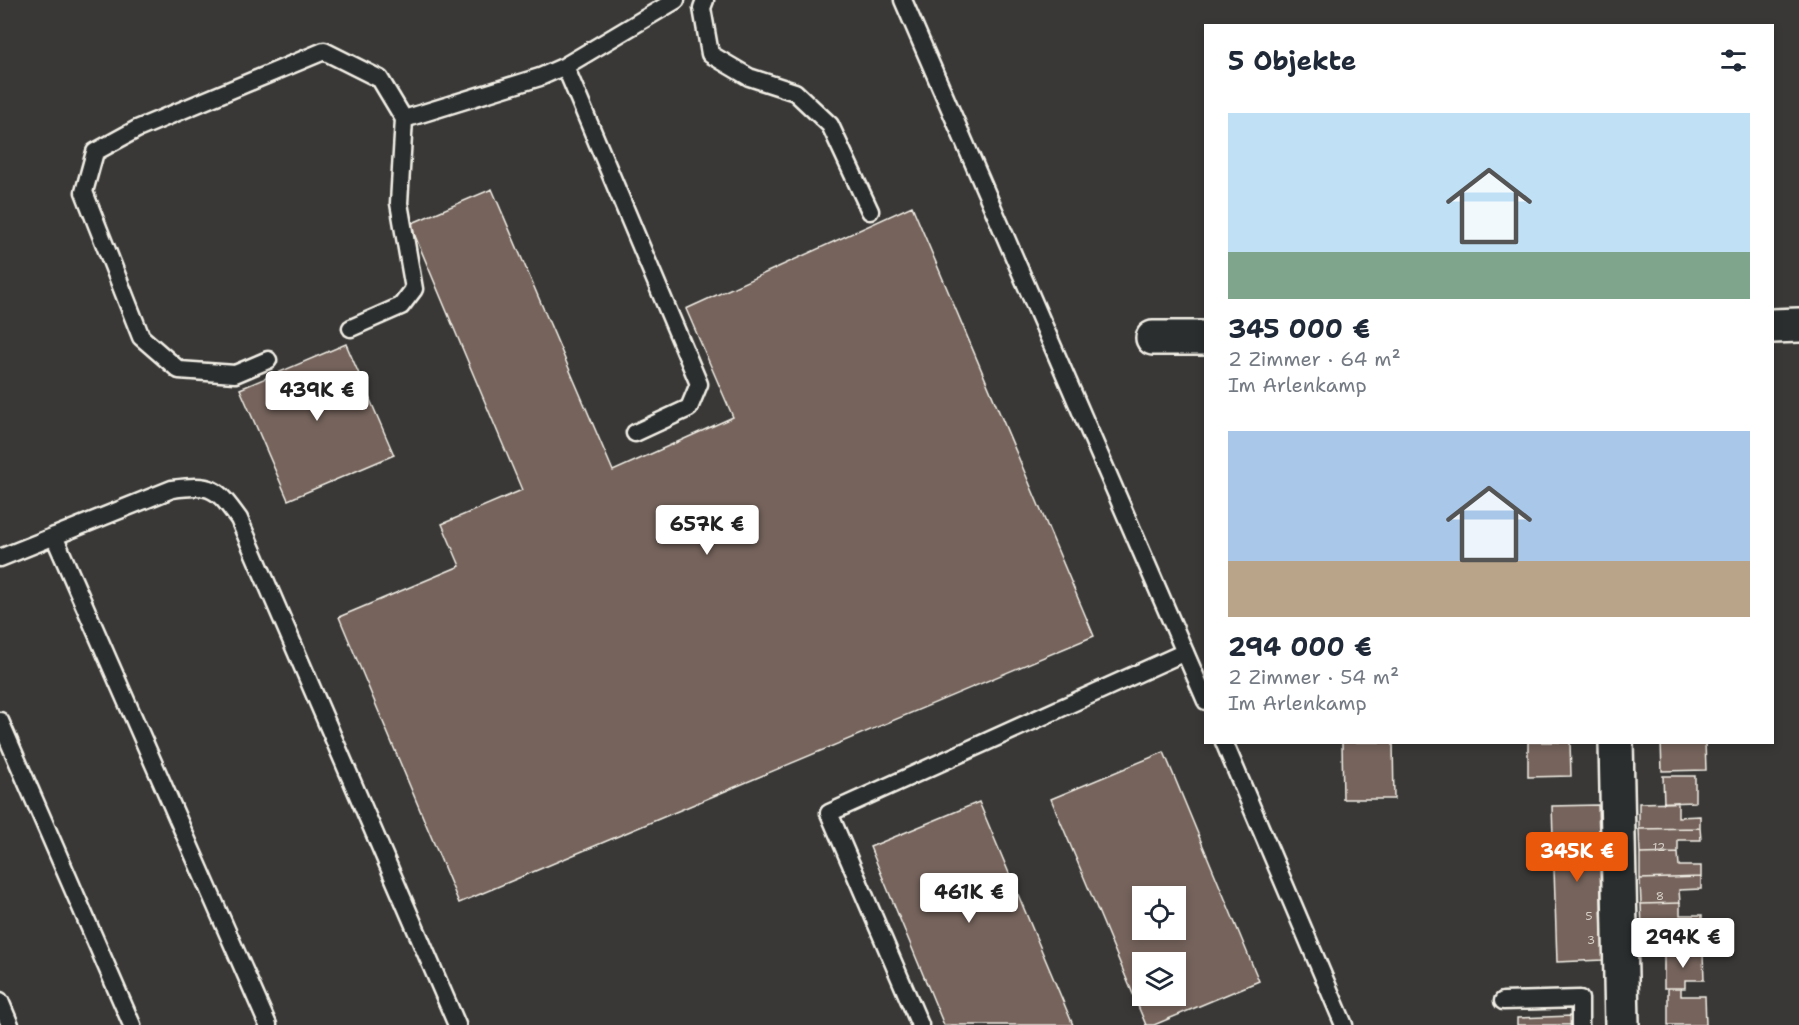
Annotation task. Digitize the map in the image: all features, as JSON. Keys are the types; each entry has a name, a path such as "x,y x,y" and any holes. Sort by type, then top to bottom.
{"street":[{"path":"1774,326 1799,325"},
{"path":"1153,338 1204,338"},
{"path":"1616,744 1622,1025"}],"lane":[{"path":"404,119 540,77 565,66 676,0"},
{"path":"705,0 702,8 710,54 749,77 795,92 830,125 870,211"},
{"path":"903,0 1204,696"},
{"path":"268,360 235,374 179,370 141,337 84,192 95,152 136,129 324,51 380,79 404,119 399,203 414,289 401,306 351,328"},
{"path":"565,66 699,384 690,408 635,433"},
{"path":"0,558 172,489 198,486 221,494 239,519 458,1025"},
{"path":"54,536 268,1025"},
{"path":"920,1025 829,813 1185,652"},
{"path":"0,721 132,1025"},
{"path":"1225,744 1344,1025"},
{"path":"1503,1001 1580,999 1580,1025"},
{"path":"0,1001 10,1025"}],"building":[{"path":"492,189 613,471 733,417 686,309 912,206 1094,636 459,903 339,617 460,566 442,524 522,490 410,224"},
{"path":"346,344 394,455 288,500 240,389"},
{"path":"1342,744 1393,744 1394,799 1343,799"},
{"path":"1528,744 1570,744 1571,776 1528,777"},
{"path":"1661,744 1705,744 1706,770 1662,771"},
{"path":"1164,752 1259,981 1154,1025 1146,1025 1138,1006 1186,1006 1186,952 1132,952 1132,992 1051,799"},
{"path":"1663,776 1695,776 1695,802 1664,803"},
{"path":"979,802 1073,1025 944,1025 870,847"},
{"path":"1678,802 1678,817 1700,816 1700,828 1639,829 1639,803"},
{"path":"1598,805 1603,960 1557,962 1552,806"},
{"path":"1700,828 1701,840 1678,840 1678,853 1640,854 1639,829"},
{"path":"1678,853 1679,866 1701,866 1701,877 1640,879 1640,854"},
{"path":"1701,877 1701,889 1679,890 1680,903 1641,904 1640,879"},
{"path":"1680,903 1680,915 1702,915 1702,927 1642,928 1641,904"},
{"path":"1702,927 1702,939 1681,940 1681,954 1642,954 1642,928"},
{"path":"1703,953 1704,980 1685,980 1685,988 1664,988 1664,954"},
{"path":"1668,988 1681,988 1681,996 1705,996 1706,1025 1668,1025"},
{"path":"1571,1016 1571,1025 1517,1025 1517,1018"}]}
